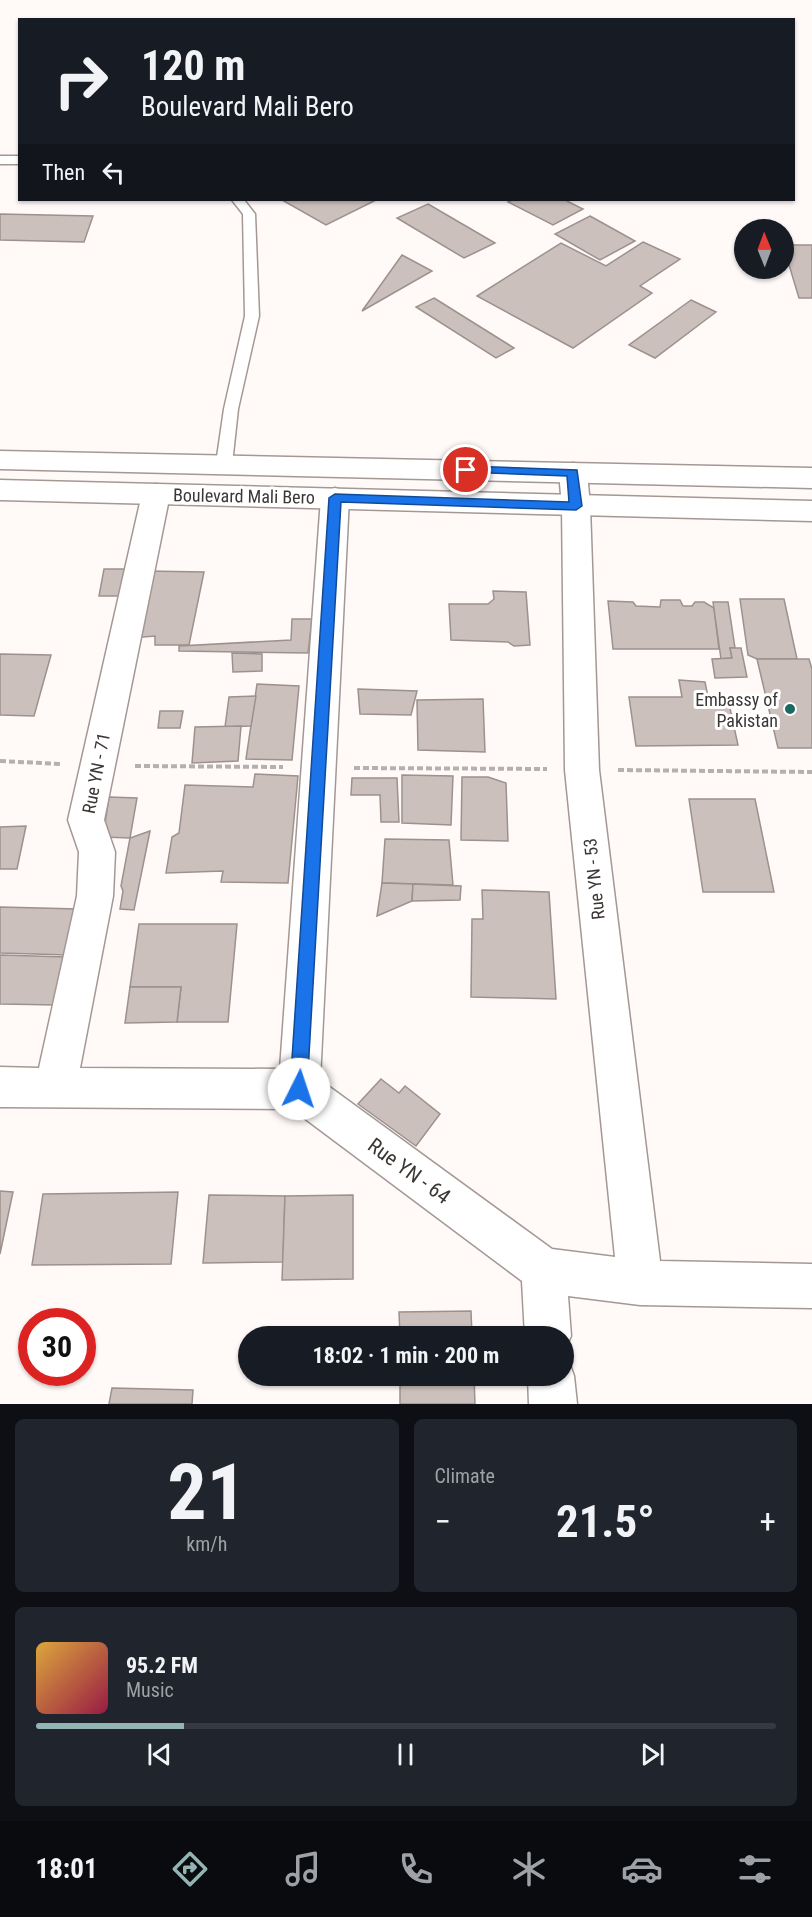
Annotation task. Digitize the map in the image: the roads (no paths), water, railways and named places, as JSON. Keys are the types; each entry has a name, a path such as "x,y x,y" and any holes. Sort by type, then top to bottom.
{"street":[{"name":"Boulevard Mali Bero","path":"0,460 224,464 574,489 812,511"},
{"name":"Boulevard Mali Bero","path":"0,490 335,498 812,478"},
{"name":"Rue YN - 53","path":"574,489 582,770 640,1283"},
{"name":"Rue YN - 71","path":"55,1089 94,896 97,852 86,820 156,494"},
{"path":"0,1087 299,1089 335,498"},
{"name":"Rue YN - 64","path":"299,1089 544,1270 640,1283 812,1286"},
{"path":"544,1270 547,1326"},
{"path":"552,1386 553,1404"}],"lane":[{"path":"0,160 18,160"},
{"path":"224,464 231,409 252,316 249,214 239,201"}],"place":[{"name":"Embassy of Pakistan","path":"790,709"}]}
